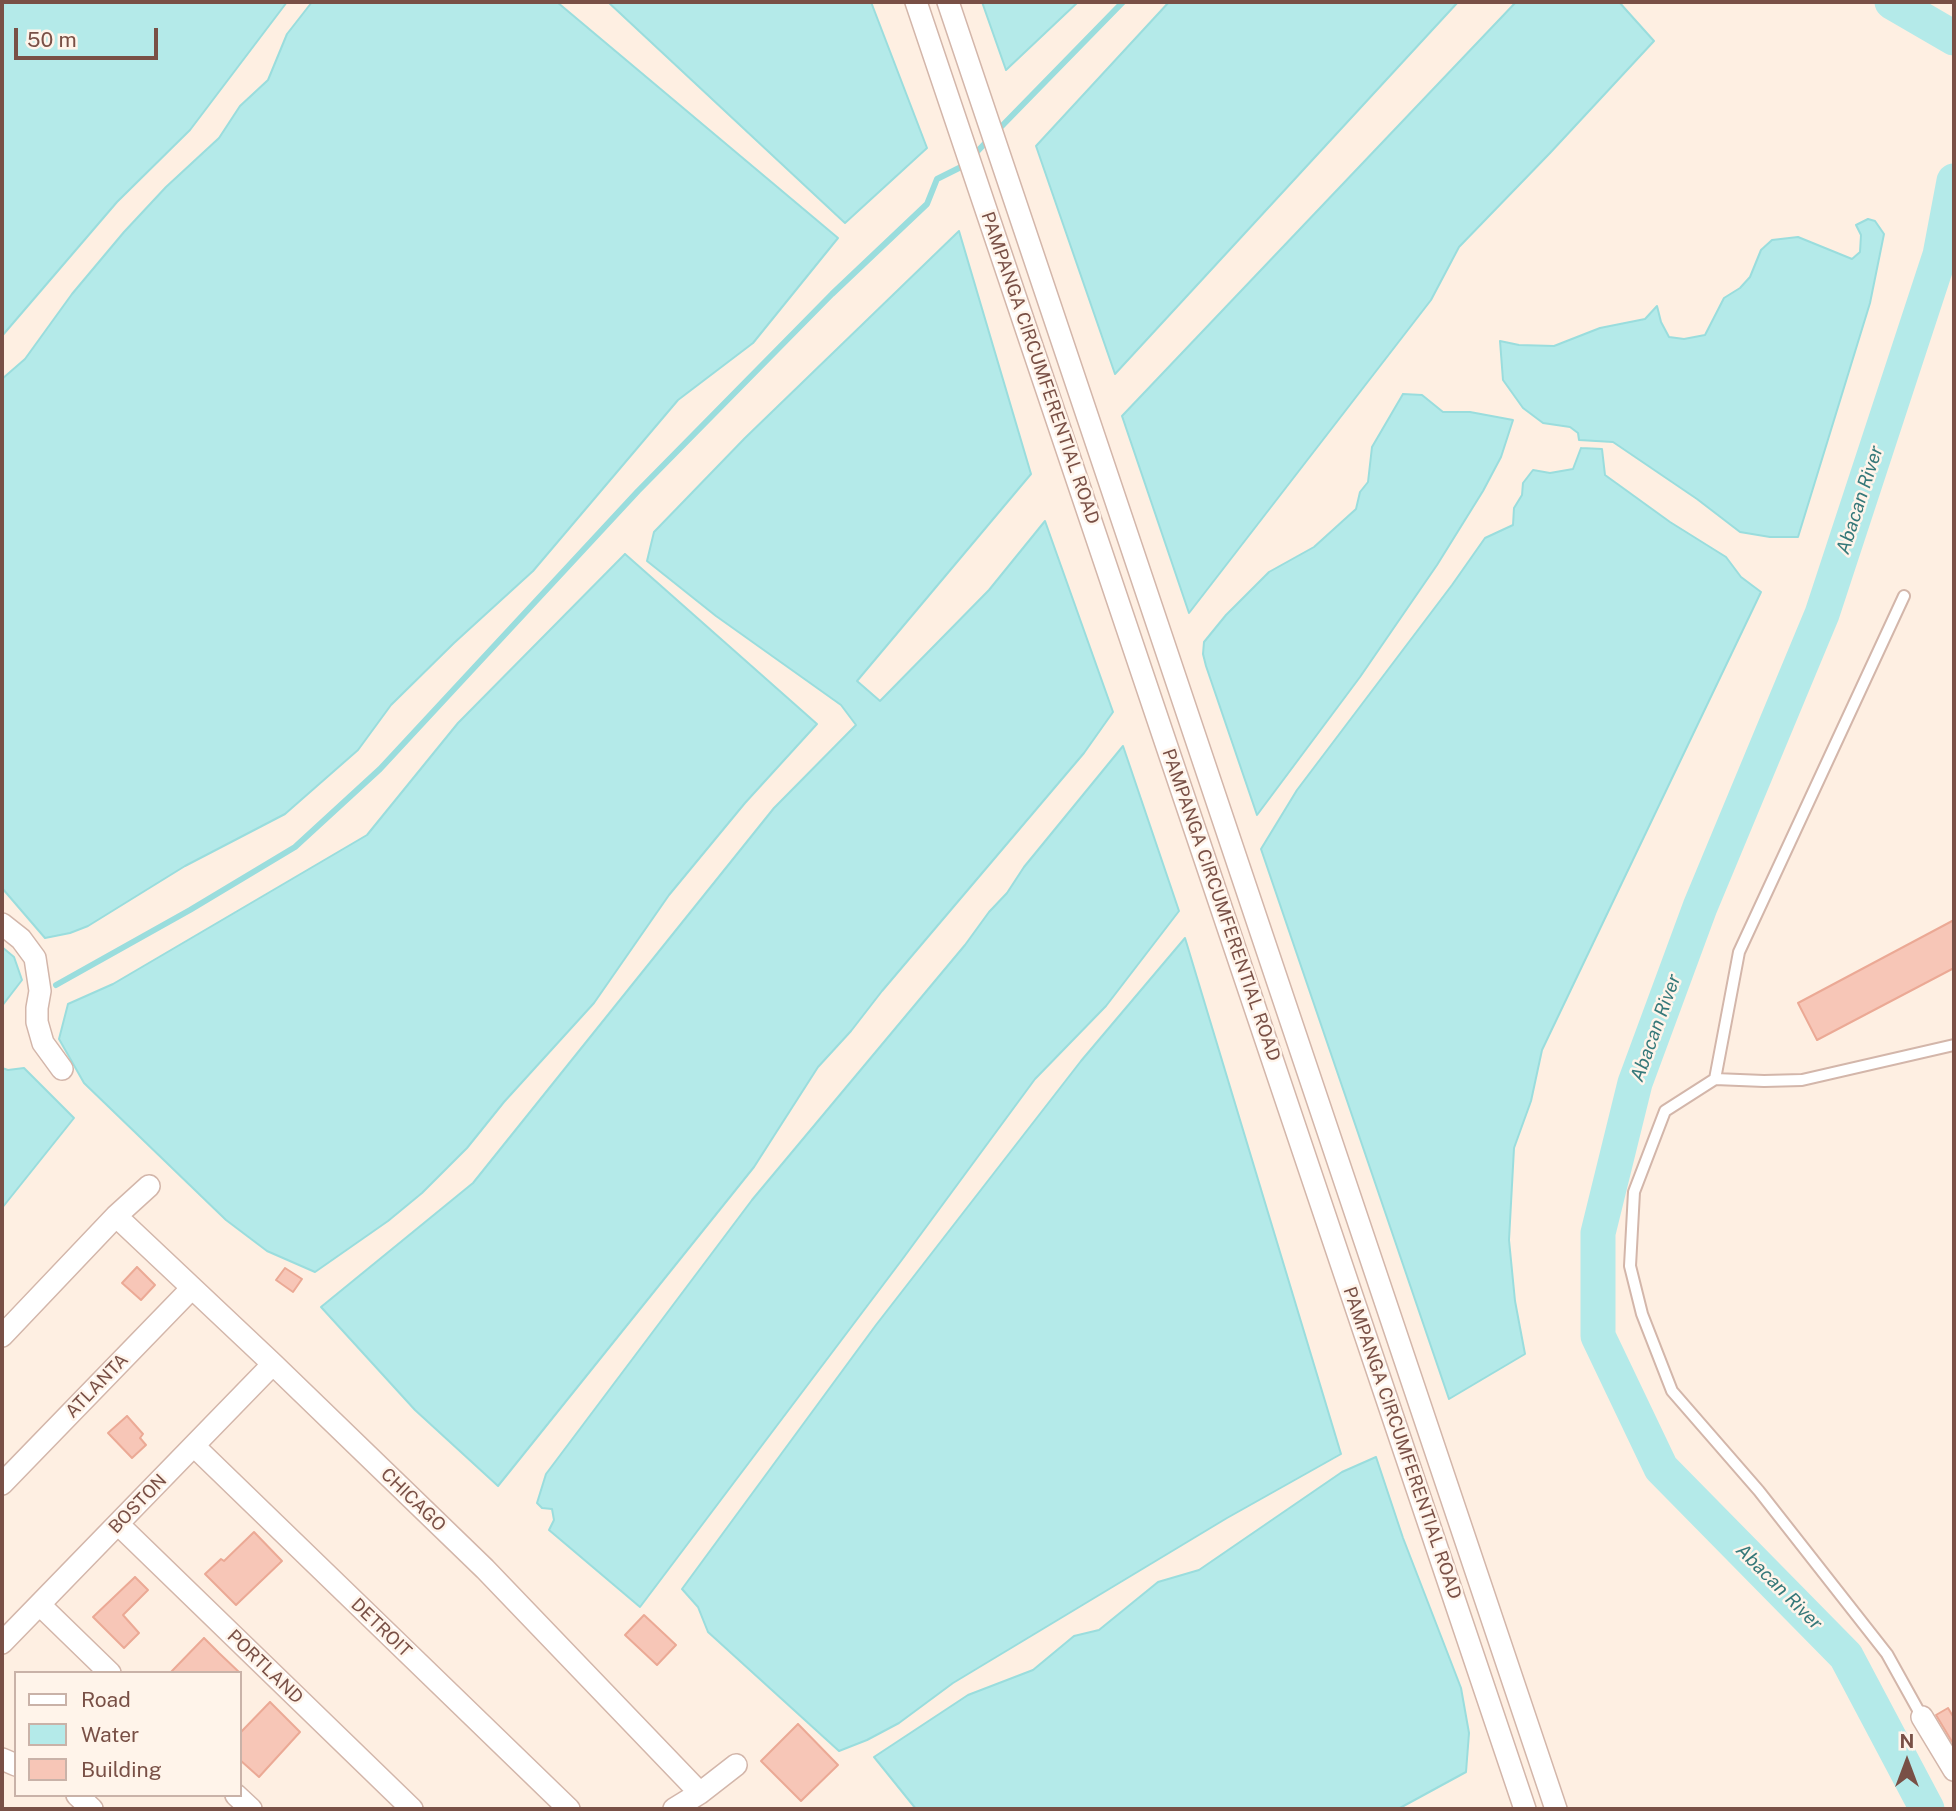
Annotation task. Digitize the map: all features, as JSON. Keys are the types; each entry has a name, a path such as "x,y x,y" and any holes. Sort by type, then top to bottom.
{"street":[{"name":"PAMPANGA CIRCUMFERENTIAL ROAD","path":"916,2 1525,1809"},
{"name":"PAMPANGA CIRCUMFERENTIAL ROAD","path":"948,2 1556,1809"},
{"path":"2,924 21,939 35,958 40,991 37,1022 43,1043 62,1069"},
{"path":"2,1336 116,1216 149,1186"},
{"name":"CHICAGO","path":"116,1216 485,1569 700,1793"},
{"name":"ATLANTA","path":"2,1484 192,1288"},
{"name":"BOSTON","path":"2,1643 273,1364"},
{"name":"DETROIT","path":"194,1446 569,1809"},
{"name":"PORTLAND","path":"118,1524 412,1809"},
{"path":"40,1605 108,1671"},
{"path":"1922,1717 1954,1770"},
{"path":"674,1809 736,1765"},
{"path":"79,1797 92,1809"},
{"path":"238,1797 251,1809"}],"lane":[{"path":"1715,1079 1739,952 1904,596"},
{"path":"1922,1717 1887,1654 1759,1491 1672,1391 1642,1314 1630,1266 1634,1192 1665,1111 1669,1107 1715,1079 1802,1080 1954,1045"}],"water":[{"path":"2,2 287,2 190,130 117,202 2,336"},
{"path":"312,2 557,2 838,238 753,343 678,400 533,571 391,705 358,750 285,814 185,866 88,926 45,938 2,888 2,379 25,359 72,294 124,232 166,187 219,138 240,106 268,80 287,34"},
{"path":"608,2 871,2 927,148 845,223"},
{"path":"982,2 1078,2 1006,70"},
{"path":"1169,2 1458,2 1115,374 1036,146"},
{"path":"1516,2 1619,2 1654,41 1459,247 1431,300 1189,613 1122,416"},
{"path":"1868,219 1875,221 1884,234 1870,303 1798,537 1770,537 1740,532 1613,442 1579,440 1578,433 1570,427 1543,423 1523,408 1503,380 1500,341 1519,345 1554,346 1600,328 1645,319 1657,306 1669,337 1684,339 1705,335 1724,298 1740,288 1750,277 1761,250 1772,240 1798,237 1852,259 1860,252 1861,235 1856,225"},
{"path":"959,231 1031,474 857,681 880,701 989,590 1045,521 1113,712 1084,753 818,1067 754,1167 498,1486 415,1410 321,1307 473,1183 774,808 856,725 841,705 716,616 647,561 654,532 745,438"},
{"path":"1403,394 1422,395 1443,412 1470,412 1513,420 1501,457 1437,565 1360,677 1257,815 1206,666 1204,642 1226,615 1269,572 1314,547 1356,509 1360,492 1368,482 1372,447"},
{"path":"1581,448 1602,449 1605,475 1670,522 1726,557 1741,577 1761,592 1542,1050 1531,1101 1514,1148 1509,1240 1515,1301 1525,1354 1449,1399 1261,849 1297,790 1485,538 1513,525 1514,508 1522,495 1523,483 1533,470 1550,473 1573,469"},
{"path":"625,554 817,724 745,803 669,895 594,1003 504,1102 467,1148 422,1193 388,1221 315,1272 267,1251 226,1220 84,1083 59,1039 68,1004 113,984 367,835 458,723"},
{"path":"1123,746 1179,911 1106,1006 1035,1079 640,1607 549,1530 554,1520 552,1509 542,1508 537,1503 546,1474 752,1200 965,945 1007,893 1024,867"},
{"path":"1185,938 1341,1454 1227,1518 953,1683 899,1723 839,1751 708,1632 698,1607 682,1589 876,1325 1081,1061"},
{"path":"2,947 14,957 22,980 2,1006"},
{"path":"2,1068 24,1068 74,1118 2,1208"},
{"path":"1376,1457 1403,1538 1461,1688 1469,1733 1466,1772 1398,1809 916,1809 874,1757 968,1695 1033,1670 1074,1636 1099,1630 1158,1582 1199,1570 1342,1472"}],"building":[{"path":"1954,920 1954,968 1817,1040 1798,1003"},
{"path":"137,1267 155,1285 141,1300 122,1283"},
{"path":"285,1268 302,1279 293,1292 276,1280"},
{"path":"127,1416 143,1434 140,1438 146,1445 132,1458 108,1433"},
{"path":"254,1532 282,1561 236,1605 205,1574 221,1559 224,1561"},
{"path":"135,1577 148,1590 123,1615 139,1633 124,1648 93,1617"},
{"path":"644,1615 676,1645 657,1665 625,1635"},
{"path":"204,1638 238,1671 172,1671"},
{"path":"270,1702 300,1732 259,1777 242,1762 242,1731"},
{"path":"1948,1708 1954,1718 1954,1745 1936,1715"},
{"path":"798,1724 838,1765 801,1801 761,1761"}],"waterway":[{"path":"997,131 1123,2"},
{"name":"Abacan River","path":"1892,2 1954,38"},
{"path":"973,156 990,138"},
{"path":"56,985 295,847 380,769 638,491 832,294 927,204 937,179 965,163"},
{"name":"Abacan River","path":"1927,1809 1846,1656 1661,1468 1598,1336 1598,1233 1635,1083 1700,907 1822,614 1940,255 1954,181"}]}
